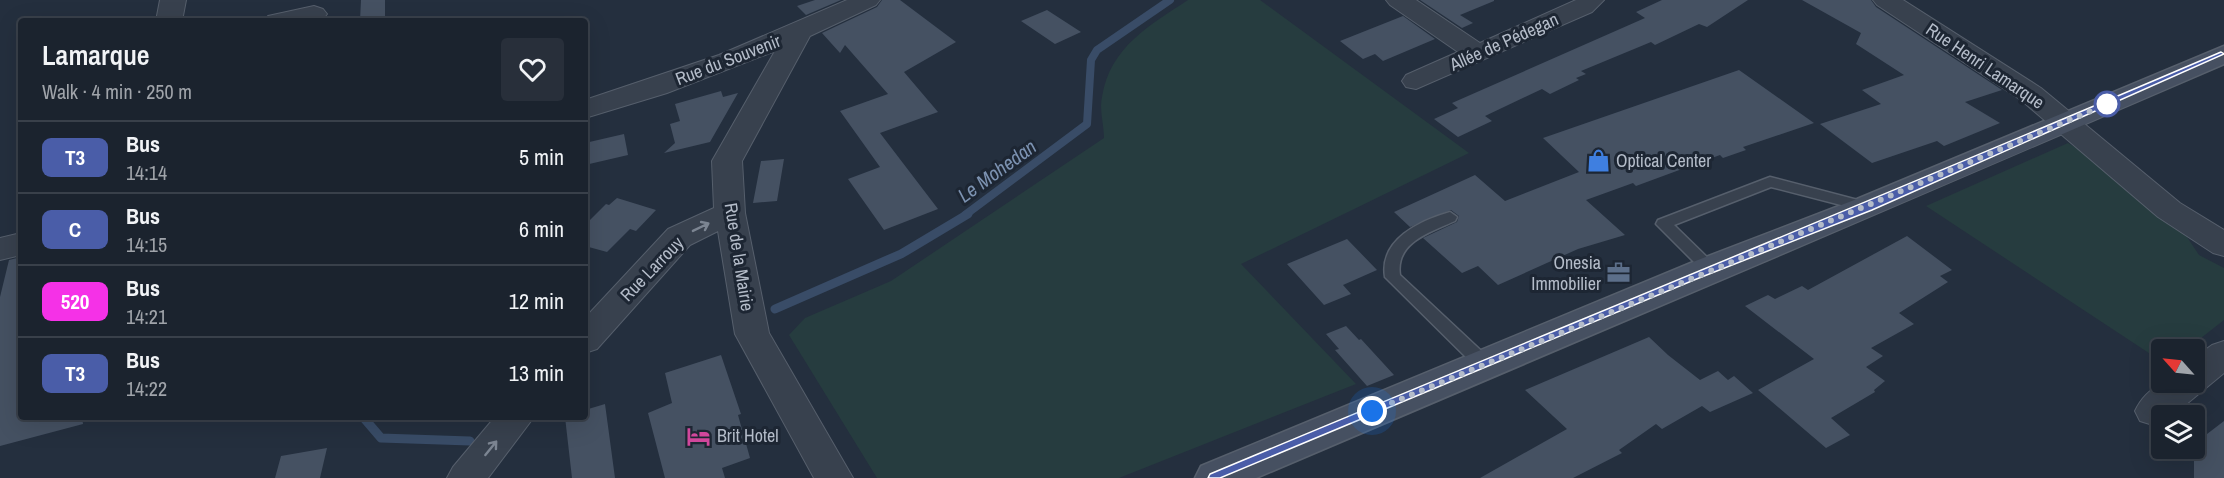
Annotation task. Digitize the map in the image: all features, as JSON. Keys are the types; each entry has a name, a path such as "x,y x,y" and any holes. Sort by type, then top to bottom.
{"main road":[{"path":"1215,478 1710,269 1868,207 2224,54"}],"street":[{"path":"170,18 173,0"},
{"name":"Rue du Souvenir","path":"588,108 628,98 799,32 867,0"},
{"path":"1399,0 1478,54"},
{"name":"Allée de Pédegan","path":"1416,81 1583,7 1591,0"},
{"name":"Rue Henri Lamarque","path":"1886,0 2031,94 2169,210 2224,245"},
{"path":"289,18 314,12"},
{"name":"Rue de la Mairie","path":"799,32 727,161 730,213 752,334 834,478"},
{"name":"Rue Larrouy","path":"588,337 679,237 730,213"},
{"path":"0,249 18,245"},
{"path":"2205,369 2224,354"},
{"path":"2160,405 2175,393"},
{"path":"466,478 514,420"}],"lane":[{"path":"1710,269 1663,224 1770,182 1868,207"},
{"path":"1450,217 1413,235 1395,249 1390,266 1394,277 1484,364"}],"green space":[{"path":"1188,0 1260,0 1469,153 1241,264 1356,384 1119,478 877,478 789,335 805,318 891,281 1104,138 1101,102 1106,80 1113,64 1146,28"},
{"path":"2068,143 2099,161 2179,225 2199,255 2224,268 2224,320 2200,339 2151,339 2151,354 1926,206"}],"building":[{"path":"361,0 385,0 385,18 360,18"},
{"path":"815,0 841,0 806,15 797,6"},
{"path":"882,0 900,0 956,42 904,72 938,112 880,133 938,209 884,230 848,179 880,167 840,111 888,94 845,45 840,53 822,33 877,7"},
{"path":"1420,0 1494,1 1460,15 1473,23 1462,28"},
{"path":"1662,0 1748,0 1707,27 1699,24 1655,45 1651,42 1581,71 1586,74 1576,78 1579,80 1550,94 1542,89 1485,116 1492,121 1458,137 1434,119 1458,108 1452,103 1645,18 1636,12"},
{"path":"1802,0 1871,0 1876,7 2002,90 1965,102 2000,123 1944,146 1937,141 1872,163 1820,124 1881,104 1862,90 1904,75 1856,44 1861,33"},
{"path":"1047,10 1081,32 1055,44 1021,21"},
{"path":"1403,16 1435,39 1383,61 1375,54 1363,59 1340,41"},
{"path":"1739,70 1814,123 1743,147 1746,150 1723,158 1720,155 1636,186 1633,183 1586,200 1625,235 1578,249 1498,285 1478,266 1462,273 1423,238 1457,222 1459,216 1451,210 1410,227 1394,212 1475,175 1505,201 1579,172 1543,138"},
{"path":"721,91 723,97 738,93 710,142 664,153 675,143 670,124 680,121 675,104"},
{"path":"624,134 628,155 588,164 588,142"},
{"path":"784,159 777,201 753,203 761,161"},
{"path":"617,198 656,210 636,231 630,229 607,252 588,247 588,222 606,204 609,205"},
{"path":"1907,236 1952,270 1940,276 1948,282 1899,313 1914,324 1871,348 1883,356 1866,367 1885,381 1874,390 1875,392 1831,418 1850,435 1826,448 1758,390 1814,359 1745,306 1768,295 1775,299 1802,286 1808,290"},
{"path":"1347,239 1377,270 1343,285 1351,294 1324,305 1287,264"},
{"path":"18,258 18,420 82,420 83,424 0,446 0,297 9,260"},
{"path":"1346,326 1394,375 1367,386 1335,350 1339,349 1326,334"},
{"path":"1649,337 1700,380 1718,371 1728,380 1734,376 1753,393 1710,412 1702,406 1662,429 1656,424 1619,450 1622,453 1573,478 1480,478 1567,429 1525,390"},
{"name":"Brit Hotel","path":"721,355 741,414 738,415 750,458 722,468 725,478 665,478 648,413 672,403 665,373"},
{"path":"605,404 615,478 572,478 565,420 588,420 588,409"},
{"path":"2224,421 2224,478 2194,478 2194,459 2205,459 2205,436"},
{"path":"327,448 320,478 275,478 281,456"}],"waterway":[{"name":"Le Mohedan","path":"965,215 1087,124 1091,60 1097,50 1170,0"},
{"name":"Le Mohedan","path":"775,309 901,254 968,214"},
{"name":"Le Mohedan","path":"366,420 381,438 470,441"}],"bus line":[{"name":"T3","path":"1215,478 1690,277 1868,207 2224,54"}],"place":[{"name":"Optical Center","path":"1598,161"},
{"name":"Onesia Immobilier","path":"1619,273"},
{"name":"Brit Hotel","path":"699,436"}],"route":[{"path":"1372,411 1690,277 1868,207 2107,104"}]}
